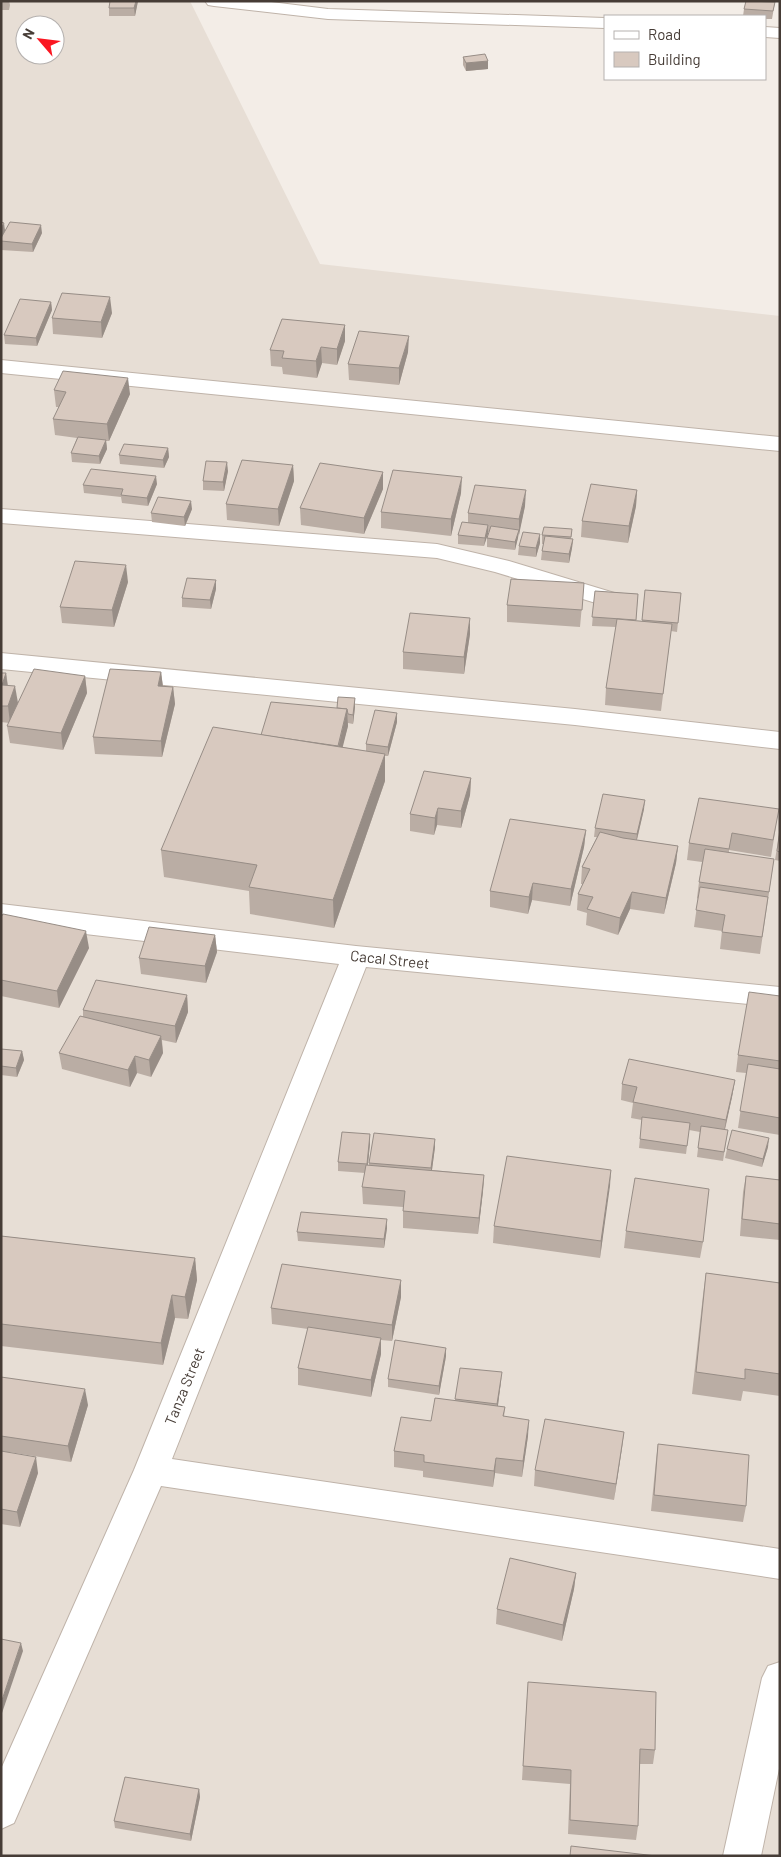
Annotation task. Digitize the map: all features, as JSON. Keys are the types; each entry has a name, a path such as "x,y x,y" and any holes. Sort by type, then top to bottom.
{"street":[{"path":"214,1 328,14 604,24"},
{"path":"766,32 780,33"},
{"path":"1,366 780,444"},
{"path":"1,516 437,552 501,566 612,600"},
{"path":"1,661 576,717 780,741"},
{"name":"Cacal Street","path":"1,914 356,956 780,998"},
{"name":"Tanza Street","path":"1,1811 151,1470 356,956"},
{"path":"151,1470 780,1564"},
{"path":"742,1856 780,1678"}],"shaded area":[{"path":"1,1 190,1 320,264 780,316 780,1856 1,1856"}],"building":[{"path":"110,1 136,1 134,8 109,8"},
{"path":"746,1 775,2 773,11 744,9"},
{"path":"485,54 488,61 466,63 463,57"},
{"path":"10,222 41,225 32,244 1,241"},
{"path":"62,293 110,297 101,322 52,318"},
{"path":"20,299 51,302 36,338 4,335"},
{"path":"282,319 345,325 337,349 321,347 316,361 282,358 284,351 270,350"},
{"path":"359,331 409,336 399,368 348,364"},
{"path":"63,371 128,378 107,424 53,419 66,392 54,390"},
{"path":"78,437 106,440 99,456 71,453"},
{"path":"124,444 168,448 163,460 119,455"},
{"path":"242,460 293,465 278,509 226,504"},
{"path":"206,461 227,462 223,482 203,481"},
{"path":"320,463 383,472 364,518 300,508"},
{"path":"91,469 156,476 147,498 121,495 123,489 83,485"},
{"path":"393,470 462,477 451,519 381,512"},
{"path":"591,484 637,490 629,526 582,521"},
{"path":"475,485 526,490 519,519 468,513"},
{"path":"158,497 191,501 184,517 151,513"},
{"path":"462,522 488,525 485,538 458,535"},
{"path":"491,526 519,530 515,542 487,538"},
{"path":"544,527 572,529 571,537 542,535"},
{"path":"523,532 540,534 536,548 519,546"},
{"path":"545,536 573,539 569,554 542,551"},
{"path":"75,561 126,565 112,610 60,607"},
{"path":"187,578 216,580 210,600 182,598"},
{"path":"511,579 584,583 582,610 507,605"},
{"path":"645,590 681,593 678,623 642,620"},
{"path":"595,591 638,594 636,620 592,617"},
{"path":"410,613 470,618 464,657 403,652"},
{"path":"617,619 672,624 663,694 606,688"},
{"path":"34,669 85,676 61,733 7,726"},
{"path":"110,669 161,672 158,686 173,687 161,741 93,737"},
{"path":"1,673 6,673 2,685 15,686 8,706 1,706"},
{"path":"338,697 355,698 353,715 348,714 347,709 337,708"},
{"path":"271,702 347,709 338,746 261,735"},
{"path":"375,710 397,713 388,747 366,744"},
{"path":"213,727 385,754 333,900 249,887 257,865 161,850"},
{"path":"424,771 471,778 461,811 438,808 435,818 410,814"},
{"path":"603,794 645,800 637,834 595,828"},
{"path":"699,798 779,809 773,840 732,833 729,849 689,843"},
{"path":"510,819 586,830 571,889 533,883 529,897 490,891"},
{"path":"780,829 780,852 777,851"},
{"path":"600,832 623,838 678,846 666,898 632,892 620,918 587,909 593,897 578,894 590,869 582,867"},
{"path":"705,849 774,859 769,892 699,882"},
{"path":"700,887 768,897 762,937 722,932 725,915 696,910"},
{"path":"3,914 86,931 57,991 1,980 1,917"},
{"path":"149,927 215,935 205,966 139,958"},
{"path":"96,980 187,995 175,1026 83,1010"},
{"path":"749,992 780,996 780,1061 738,1055"},
{"path":"80,1016 161,1036 149,1060 135,1056 128,1070 59,1053"},
{"path":"1,1049 22,1051 16,1068 1,1066"},
{"path":"629,1059 735,1080 726,1120 633,1102 637,1087 622,1084"},
{"path":"748,1064 780,1069 780,1118 740,1111"},
{"path":"642,1117 690,1123 687,1146 640,1139"},
{"path":"701,1126 728,1130 724,1152 698,1148"},
{"path":"732,1130 769,1138 763,1159 727,1149"},
{"path":"342,1132 370,1134 367,1164 338,1162"},
{"path":"374,1133 435,1139 431,1168 369,1163"},
{"path":"507,1156 611,1170 601,1241 494,1226"},
{"path":"366,1165 484,1175 479,1218 403,1211 405,1191 362,1187"},
{"path":"746,1176 780,1180 780,1224 742,1219"},
{"path":"635,1178 709,1189 703,1242 626,1231"},
{"path":"301,1212 387,1219 384,1239 297,1232"},
{"path":"1,1236 195,1258 185,1297 172,1295 161,1343 1,1324"},
{"path":"282,1264 401,1280 392,1325 271,1308"},
{"path":"706,1273 780,1283 780,1374 745,1369 745,1379 696,1372"},
{"path":"308,1327 381,1338 371,1380 298,1368"},
{"path":"395,1340 446,1348 439,1386 388,1379"},
{"path":"460,1368 502,1372 497,1404 455,1399"},
{"path":"1,1377 85,1389 68,1446 1,1436"},
{"path":"435,1398 505,1407 503,1416 529,1420 523,1461 496,1458 494,1471 424,1462 424,1455 394,1451 401,1417 431,1421"},
{"path":"545,1419 624,1432 616,1484 535,1470"},
{"path":"658,1444 749,1455 746,1506 654,1495"},
{"path":"1,1451 36,1457 17,1512 1,1509"},
{"path":"510,1558 576,1573 563,1625 497,1609"},
{"path":"1,1639 21,1643 1,1703"},
{"path":"528,1682 656,1692 655,1750 640,1749 638,1826 570,1820 571,1770 523,1766"},
{"path":"125,1777 199,1789 190,1834 114,1821"},
{"path":"571,1846 656,1856 570,1856"}]}
